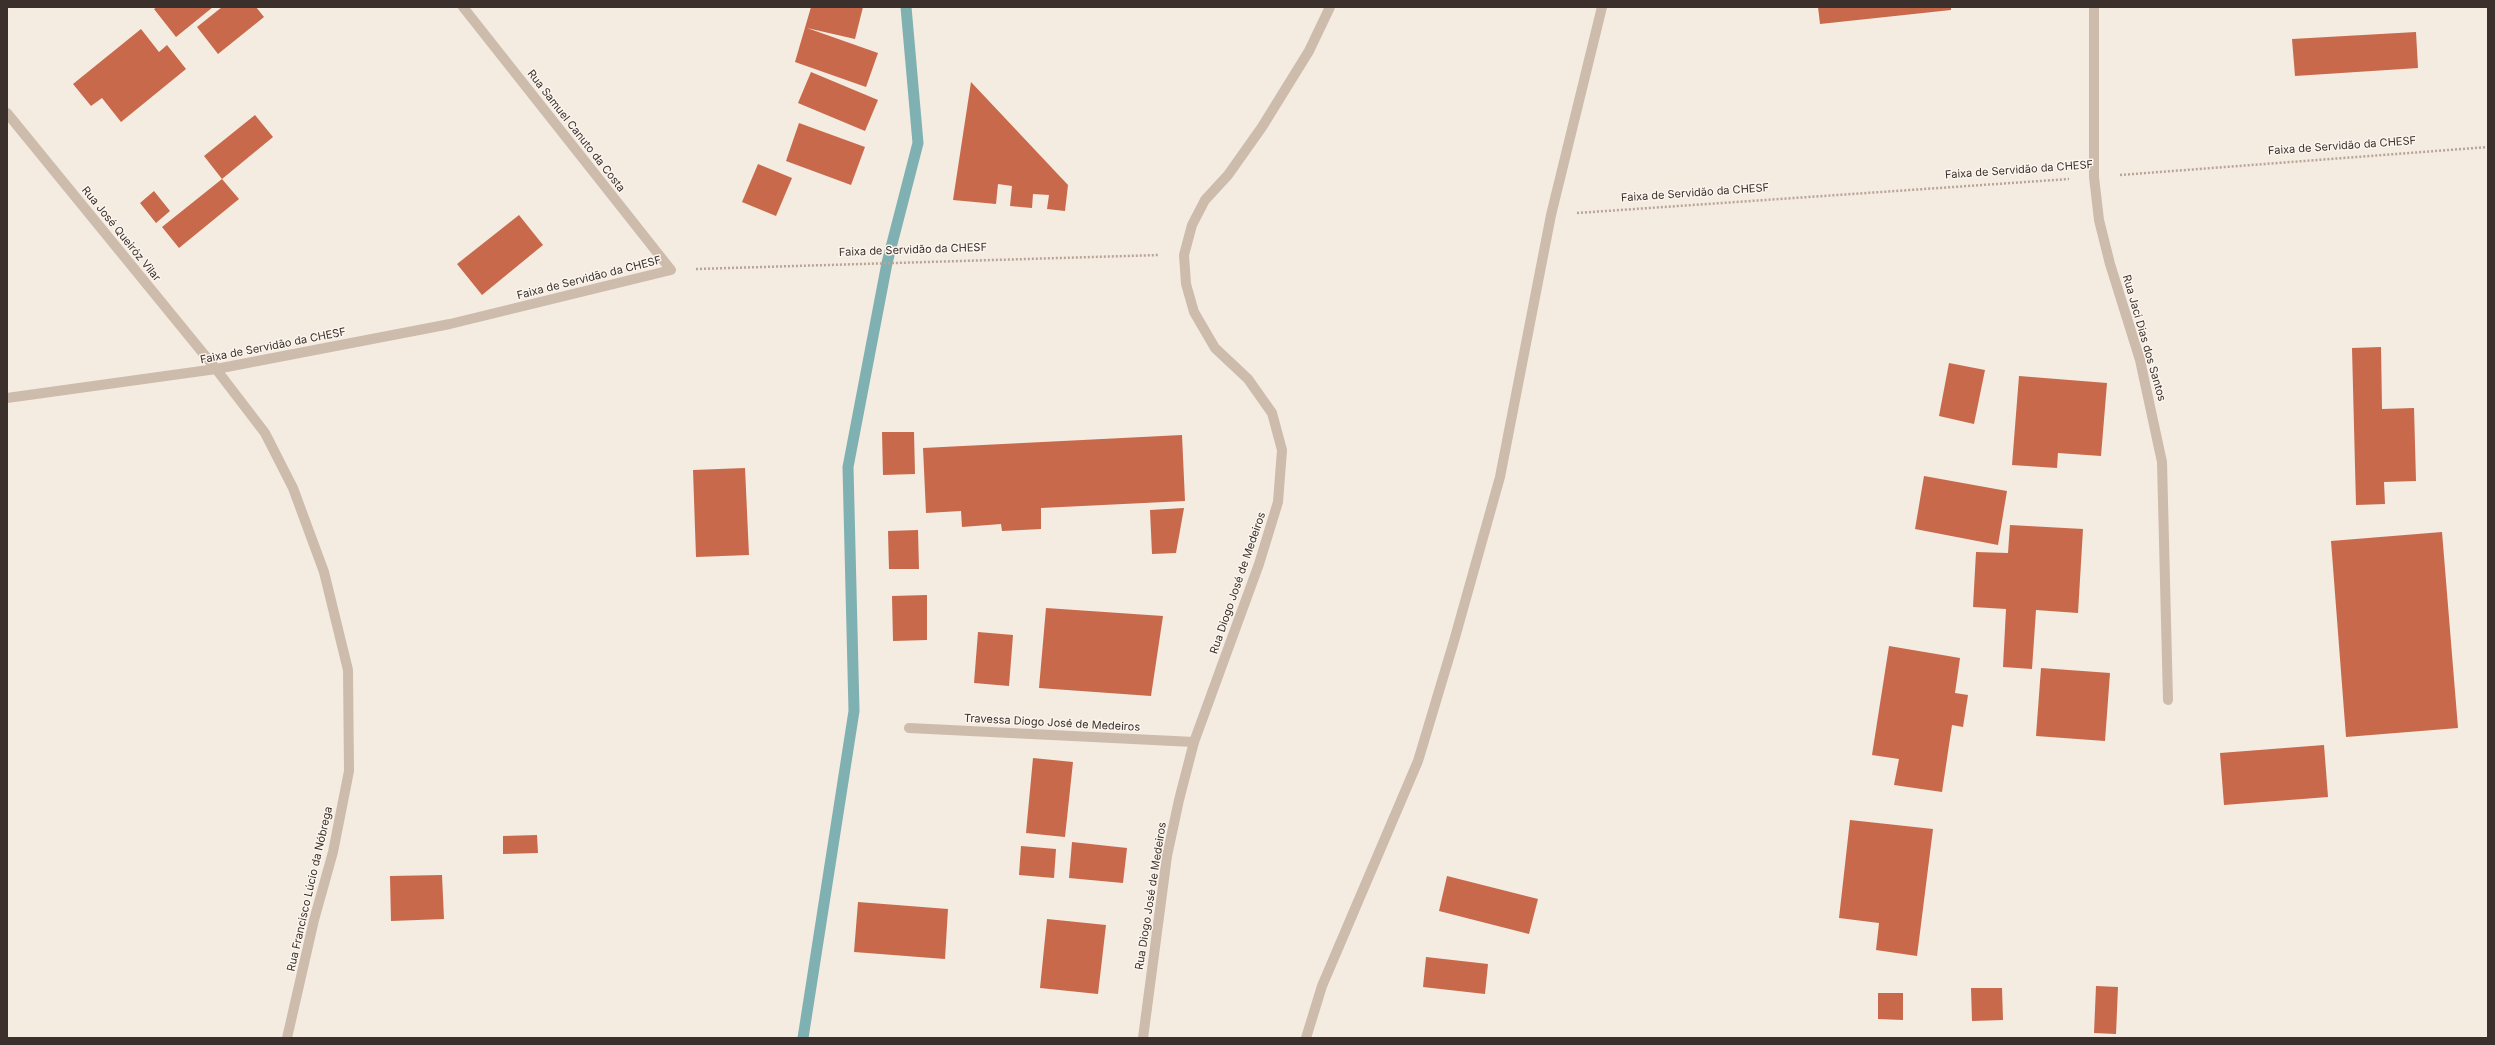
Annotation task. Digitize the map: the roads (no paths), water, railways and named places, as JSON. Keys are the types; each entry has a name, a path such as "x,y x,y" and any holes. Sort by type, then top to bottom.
{"street":[{"name":"Rua Samuel Canuto da Costa","path":"463,7 671,270"},
{"name":"Rua Diogo José de Medeiros","path":"1143,1038 1167,856 1194,742 1259,564 1278,502 1282,450 1272,413 1248,379 1215,348 1194,312 1186,284 1184,255 1192,225 1204,200 1228,175 1262,127 1309,51 1330,7"},
{"path":"1306,1038 1322,986 1418,761 1452,648 1500,476 1551,215 1602,7"},
{"name":"Rua Jaci Dias dos Santos","path":"2094,7 2094,177 2099,220 2110,264 2140,360 2162,462 2168,700"},
{"name":"Rua José Queiróz Vilar","path":"7,113 216,369"},
{"name":"Faixa de Servidão da CHESF","path":"7,398 216,369 450,324 671,270"},
{"name":"Rua Francisco Lúcio da Nóbrega","path":"216,369 265,433 293,488 324,572 348,670 349,771 333,852 314,920 287,1038"},
{"name":"Travessa Diogo José de Medeiros","path":"909,728 1194,742"}],"waterway":[{"path":"803,1038 854,711 848,467 887,263 918,143 906,7"}]}
